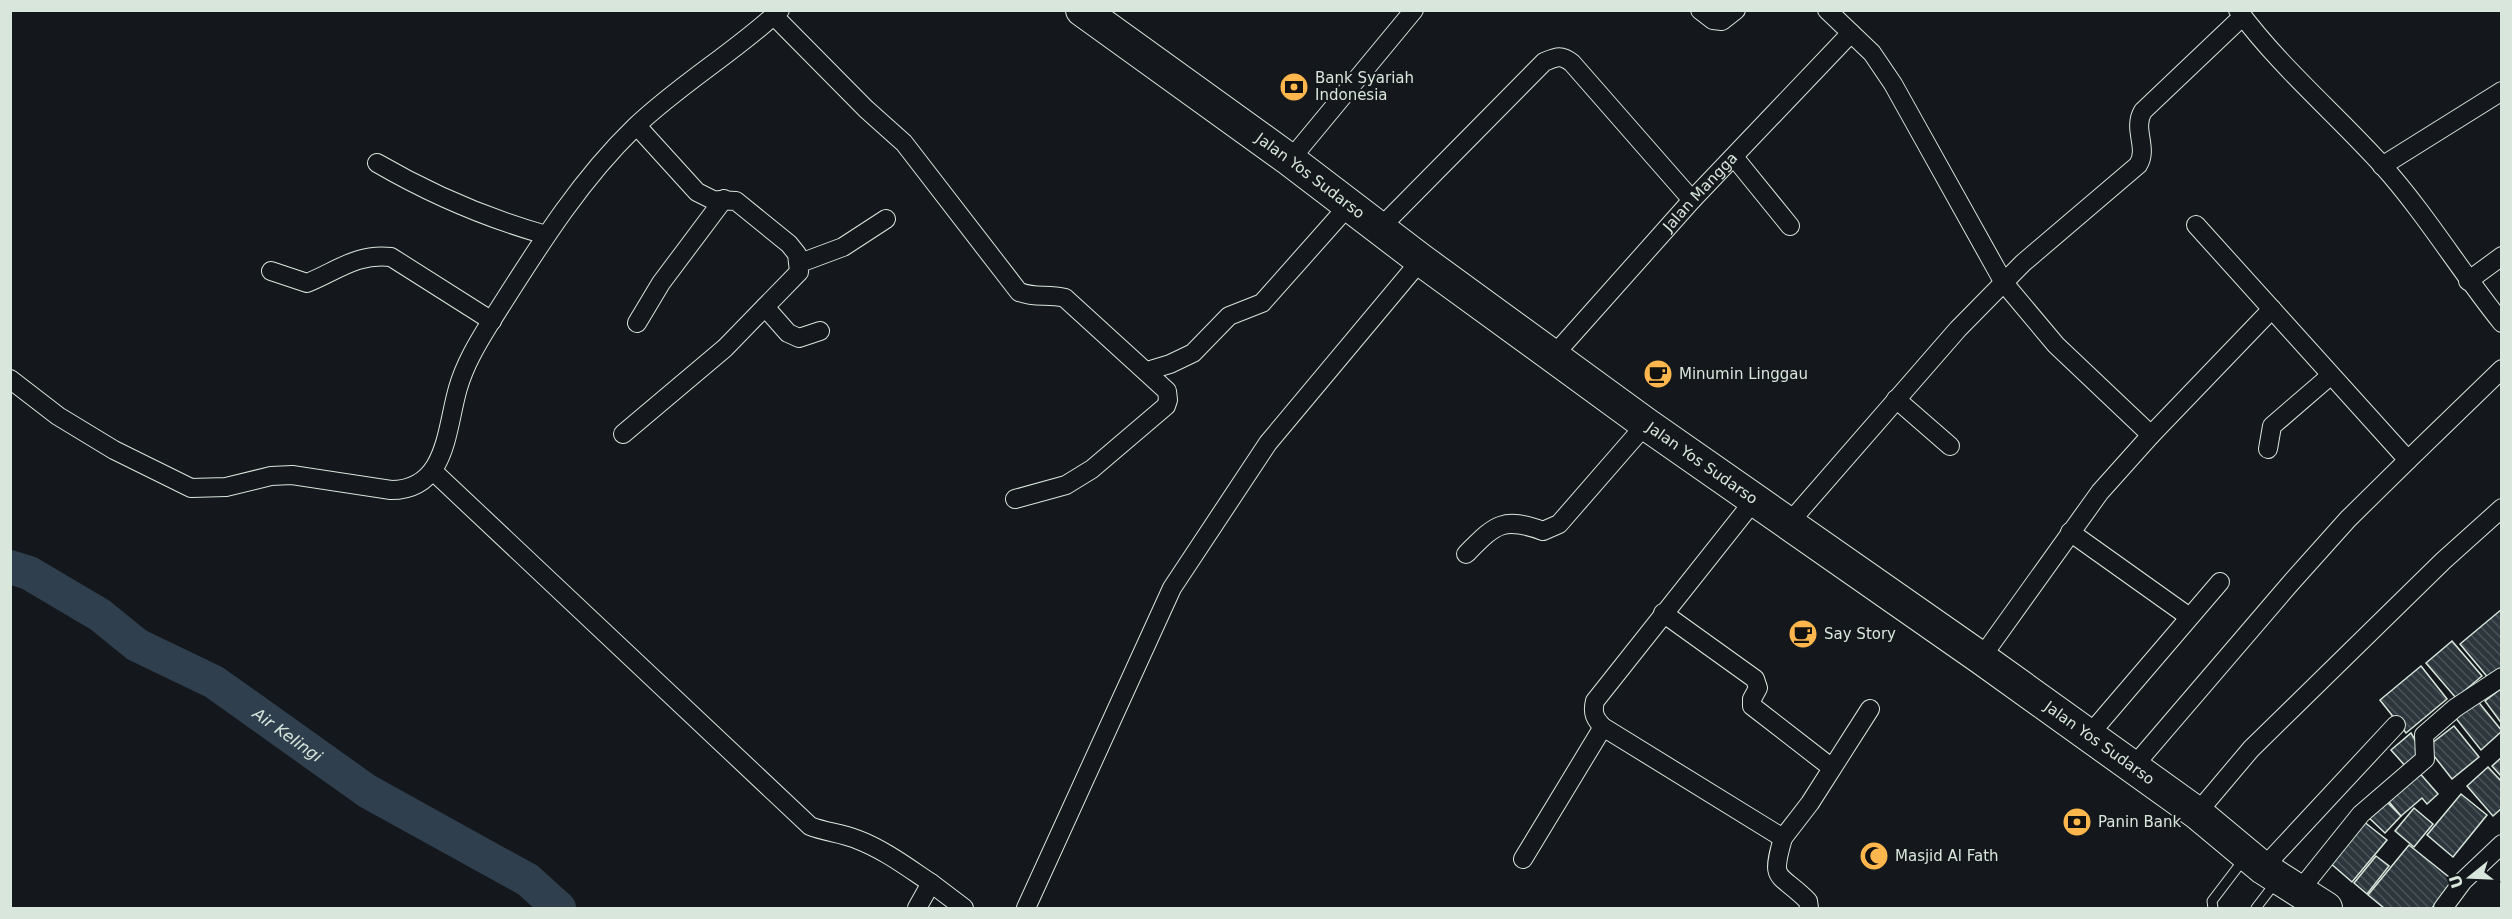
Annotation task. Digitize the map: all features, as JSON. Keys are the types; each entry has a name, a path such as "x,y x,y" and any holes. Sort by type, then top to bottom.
{"highway":[{"name":"Jalan Yos Sudarso","path":"1093,14 1420,260 1554,355 1646,424 1756,498 2089,735 2197,813 2272,872 2326,909"}],"street":[{"path":"1290,160 1414,10"},
{"path":"1700,10 1713,20 1722,21 1736,10"},
{"path":"1827,10 1872,53 1893,84 2004,283 2056,345 2151,435"},
{"path":"10,379 58,416 114,450 191,488 226,487 271,476 292,475 405,490 420,484 433,471 442,452 465,367 546,235 599,165 637,126 777,13 866,109 904,143 1019,292 1034,298 1050,294 1065,298 1167,391 1166,406 1092,469 1066,485 1015,499"},
{"path":"1789,523 1958,329 2023,263 2138,165 2144,153 2138,126 2143,111 2240,14 2271,51 2382,166 2418,208 2468,280 2502,323"},
{"name":"Jalan Mangga","path":"1554,355 1692,200 1851,33"},
{"path":"1380,228 1544,62 1556,56 1565,57 1572,63 1692,200"},
{"path":"2382,166 2502,91"},
{"path":"623,434 725,348 799,272 800,263 789,244 736,201 713,200 697,192 637,126"},
{"path":"1734,157 1790,226"},
{"path":"377,163 448,201 493,220 546,235"},
{"path":"637,323 661,283 724,199"},
{"path":"1146,371 1170,364 1193,353 1229,316 1262,303 1349,205"},
{"path":"800,263 843,247 886,219"},
{"path":"2196,225 2408,460"},
{"path":"271,271 307,283 351,260 376,255 391,257 492,321"},
{"path":"2468,280 2502,256"},
{"path":"1026,909 1084,786 1172,588 1268,443 1420,260"},
{"path":"765,307 788,333 799,338 820,331"},
{"path":"1981,658 2070,532 2151,435 2272,309"},
{"path":"2133,767 2348,519 2502,369"},
{"path":"2268,449 2272,426 2330,376"},
{"path":"1896,399 1950,447"},
{"path":"1466,554 1493,527 1516,522 1543,531 1559,524 1646,424"},
{"path":"433,471 810,826 832,835 856,839 898,861 964,909"},
{"path":"1756,498 1595,701 1593,712 1603,728 1783,838"},
{"path":"2197,813 2264,736 2442,561 2502,508"},
{"path":"2070,532 2188,616"},
{"path":"2089,735 2188,616 2220,582"},
{"path":"1663,613 1755,679 1758,688 1751,704 1755,711 1832,768"},
{"path":"2272,872 2361,814 2425,759 2424,735 2455,708 2502,677"},
{"path":"1809,909 1808,901 1778,875 1775,867 1783,838 1870,709"},
{"path":"2272,872 2396,725"},
{"path":"1523,859 1603,728"},
{"path":"2443,909 2463,881 2502,844"},
{"path":"917,909 931,883"}],"lane":[{"path":"2213,909 2212,901 2272,872"},
{"path":"2256,909 2272,872"}],"building":[{"path":"2502,609 2502,670 2490,680 2460,644"},
{"path":"2452,641 2482,676 2456,698 2426,663"},
{"path":"2421,666 2447,699 2406,733 2380,700"},
{"path":"2502,688 2502,724 2485,701"},
{"path":"2476,699 2502,731 2481,750 2454,716"},
{"path":"2454,726 2479,757 2452,779 2427,747"},
{"path":"2411,733 2422,752 2408,769 2391,750"},
{"path":"2502,757 2502,777 2492,766"},
{"path":"2488,767 2502,782 2502,808 2493,816 2467,786"},
{"path":"2416,769 2438,794 2427,804 2422,798 2401,816 2385,797"},
{"path":"2461,794 2487,815 2453,857 2427,835"},
{"path":"2383,798 2401,816 2385,833 2365,814"},
{"path":"2414,808 2433,824 2414,847 2395,831"},
{"path":"2363,821 2387,840 2352,882 2329,862"},
{"path":"2409,845 2454,881 2432,908 2384,908 2368,895"},
{"path":"2376,856 2389,866 2367,894 2354,883"}],"waterway":[{"name":"Air Kelingi","path":"10,567 29,573 100,615 137,645 214,682 367,791 528,880 559,908"}],"place":[{"name":"Bank Syariah Indonesia","path":"1294,87"},
{"name":"Minumin Linggau","path":"1658,374"},
{"name":"Say Story","path":"1803,634"},
{"name":"Panin Bank","path":"2077,822"},
{"name":"Masjid Al Fath","path":"1874,856"}]}
